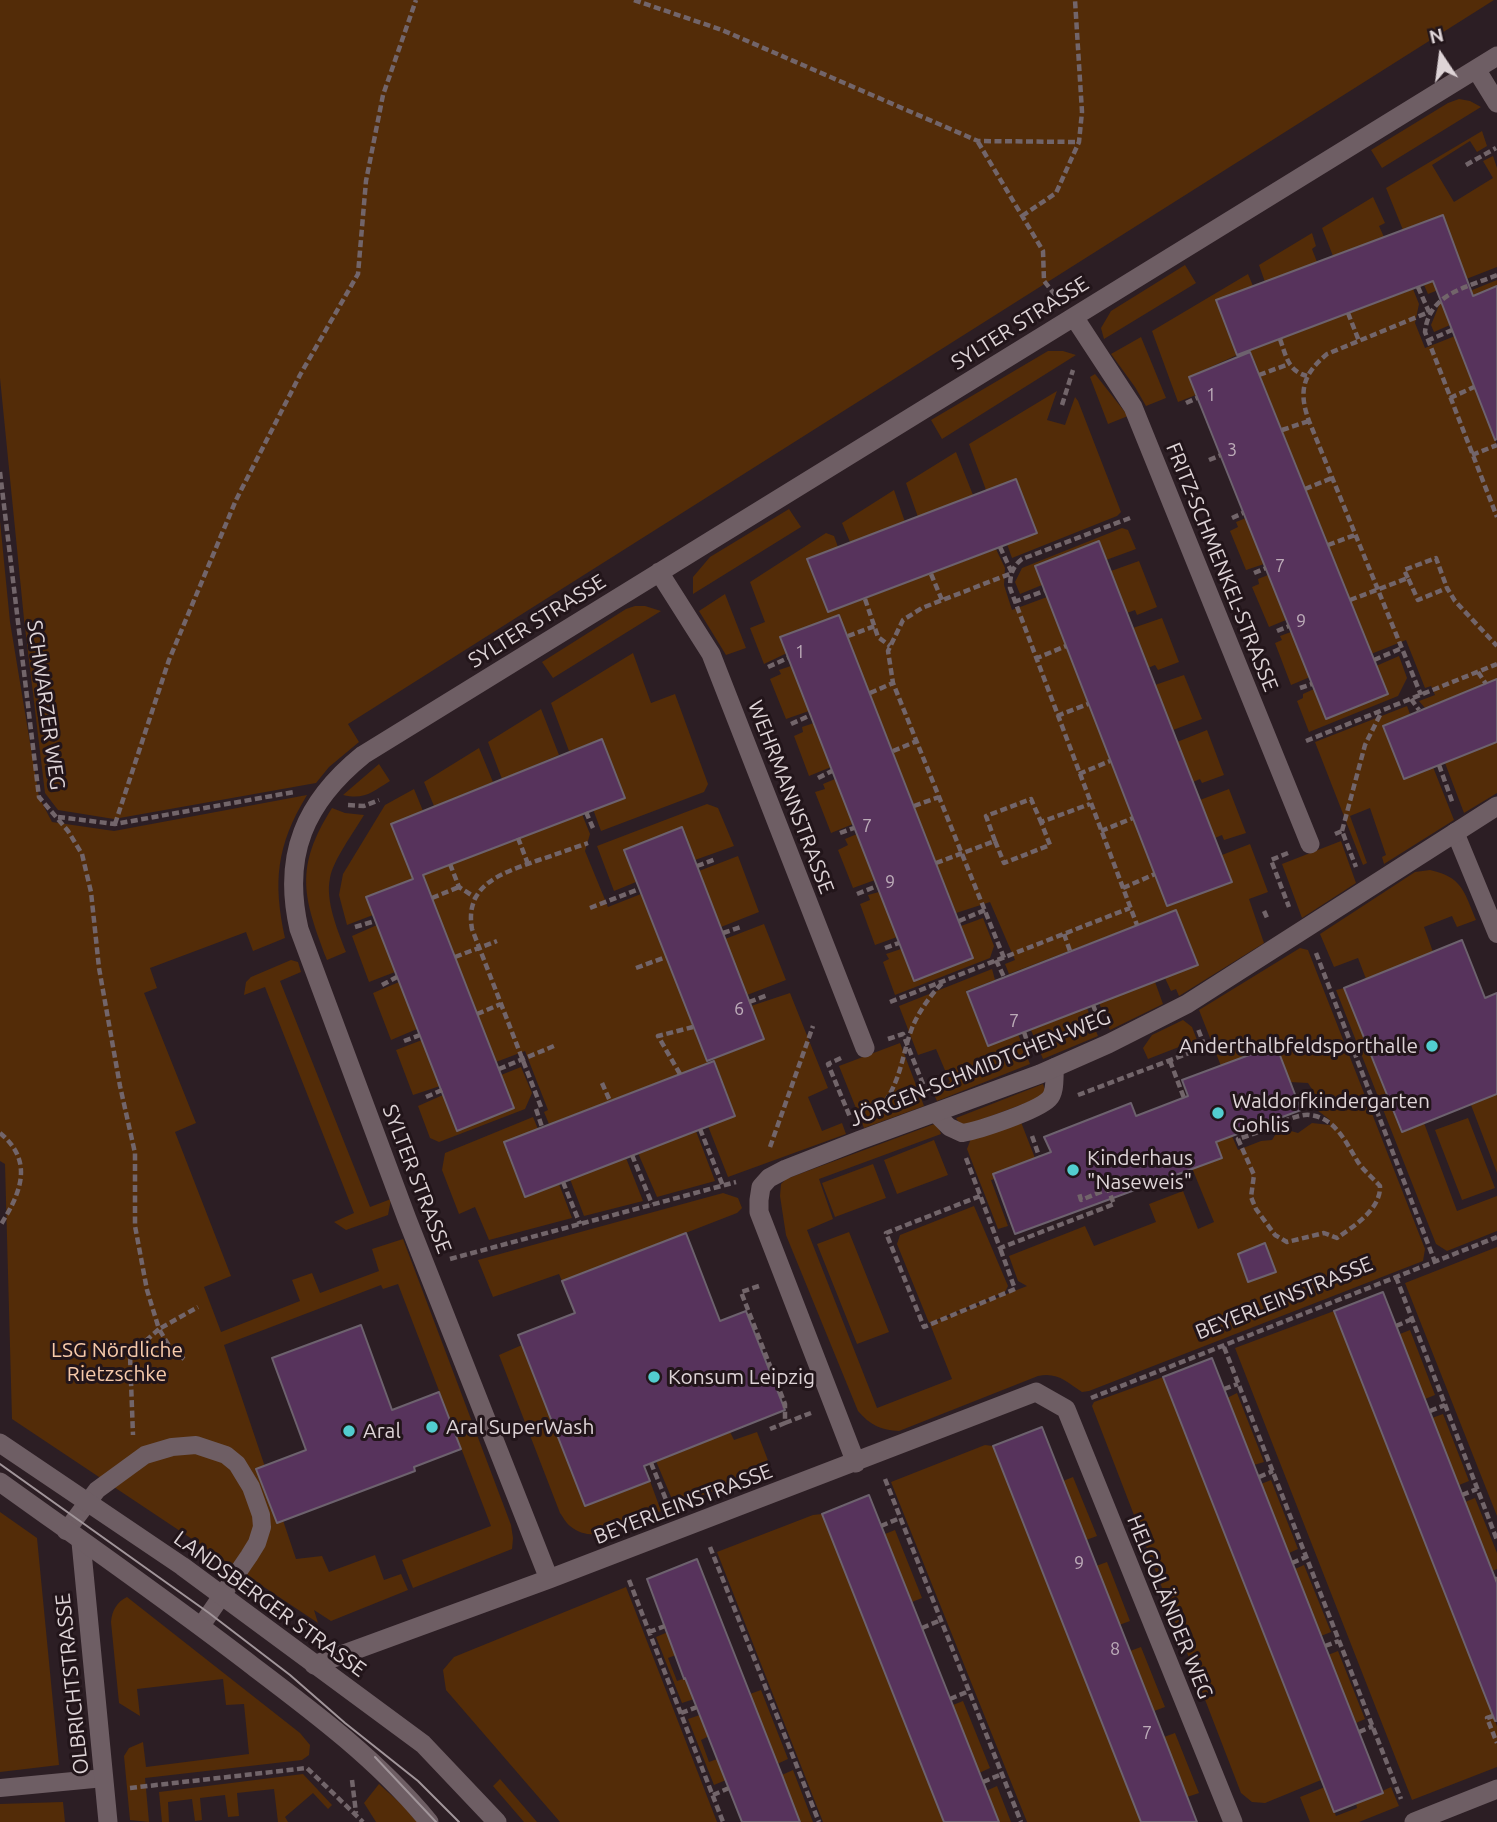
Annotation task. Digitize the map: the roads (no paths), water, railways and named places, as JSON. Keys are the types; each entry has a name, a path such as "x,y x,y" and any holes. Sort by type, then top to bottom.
{"street":[{"name":"SYLTER STRASSE","path":"549,1579 305,946 293,903 293,871 299,842 309,817 338,775 363,755 1497,56"},
{"path":"1476,69 1497,103"},
{"name":"FRITZ-SCHMENKEL-STRASSE","path":"1074,317 1133,407 1310,845"},
{"name":"WEHRMANNSTRASSE","path":"659,572 711,654 864,1048"},
{"name":"JÖRGEN-SCHMIDTCHEN-WEG","path":"856,1463 759,1212 761,1187 769,1178 859,1140 1055,1068 1187,1004 1497,806"},
{"name":"BEYERLEINSTRASSE","path":"314,1665 856,1463 1036,1392 1066,1409"},
{"name":"HELGOLÄNDER WEG","path":"1066,1409 1233,1822"},
{"name":"LANDSBERGER STRASSE","path":"0,1443 221,1595 423,1744 497,1822"},
{"path":"0,1482 201,1626 302,1703 372,1764 429,1822"},
{"name":"OLBRICHTSTRASSE","path":"74,1536 108,1822"},
{"path":"1410,1815 1497,1789"}],"lane":[{"path":"1459,830 1497,934"},
{"path":"935,1112 953,1129 962,1133 973,1131 1038,1107 1050,1098 1054,1087 1055,1068"},
{"path":"74,1536 88,1502 97,1490 145,1455 196,1445 226,1455 237,1464 251,1487 261,1515 262,1527 253,1549 201,1626"},
{"path":"0,1788 104,1785"}],"tram line":[{"path":"0,1464 209,1613 290,1675 418,1781 459,1822"},
{"path":"375,1757 436,1822"}],"place":[{"name":"Anderthalbfeldsporthalle","path":"1432,1046"},
{"name":"Waldorfkindergarten Gohlis","path":"1218,1113"},
{"name":"Kinderhaus \"Naseweis\"","path":"1073,1170"},
{"name":"Konsum Leipzig","path":"654,1377"},
{"name":"Aral SuperWash","path":"432,1427"},
{"name":"Aral","path":"349,1431"}],"park label":[{"name":"LSG Nördliche Rietzschke","path":"117,1362"}]}
